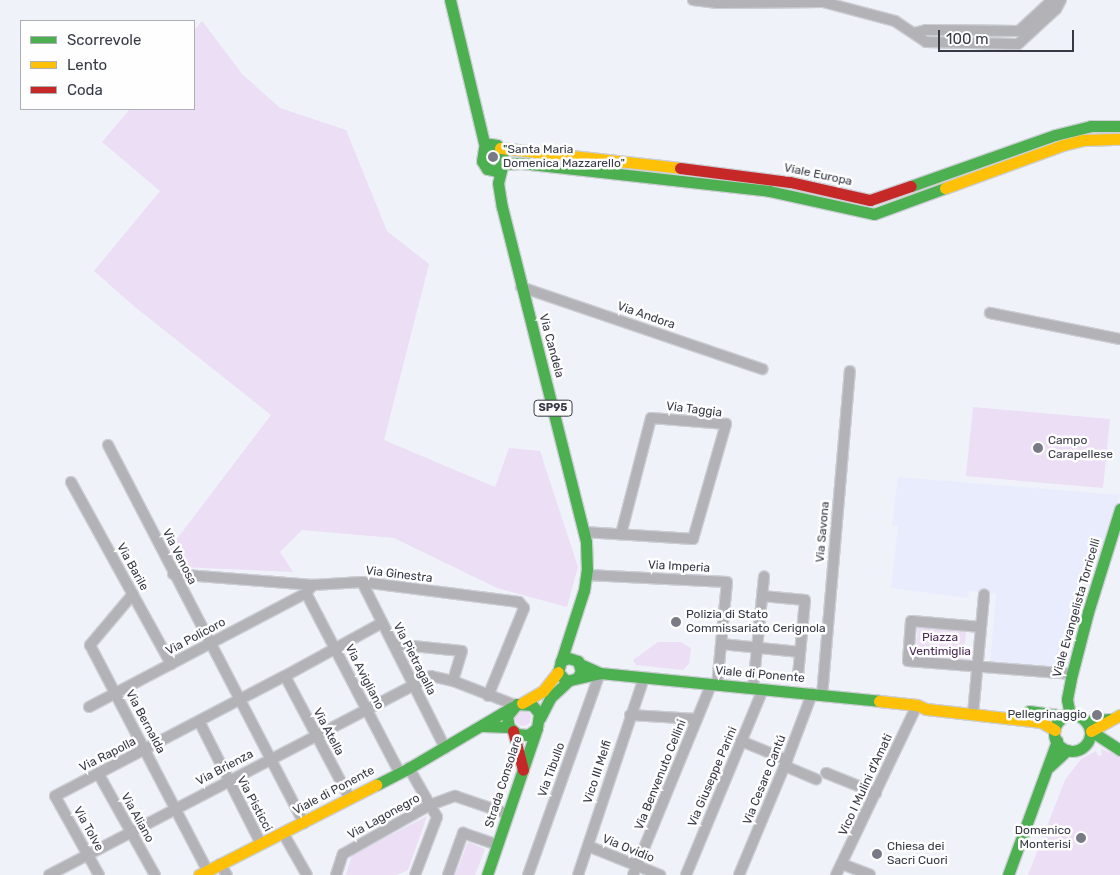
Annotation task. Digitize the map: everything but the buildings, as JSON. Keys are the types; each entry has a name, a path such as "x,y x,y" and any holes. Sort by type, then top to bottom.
{"main road":[{"name":"Via Candela","path":"450,0 483,132 493,146 499,167 498,183 502,207 585,532 587,575 571,633 559,667"},
{"name":"Viale Europa","path":"493,146 747,175 790,182 870,200 1055,135 1091,126 1120,126"},
{"name":"Viale Europa","path":"499,167 521,163 770,191 874,214 1063,145 1083,140 1120,139"},
{"name":"Via Candela","path":"493,146 482,161 499,167"},
{"name":"Viale Evangelista Torricelli","path":"1067,715 1067,699 1072,674 1088,612 1120,509"},
{"name":"Via Candela","path":"571,633 571,649 578,661"},
{"path":"479,726 511,729 523,735 533,732 550,698 573,680 581,672 578,661 568,658 559,667 562,679 573,680"},
{"name":"Viale di Ponente","path":"578,661 600,673"},
{"name":"Viale di Ponente","path":"203,873 350,799 445,748 479,726 544,691 559,667"},
{"name":"Viale di Ponente","path":"573,680 600,673 918,705 926,708 974,711 1030,711 1067,715 1082,717 1088,726 1119,749"},
{"path":"523,770 507,716 516,705 536,708 538,723"},
{"name":"Viale di Ponente","path":"974,711 1042,722 1067,750 1078,750 1086,744 1119,749"},
{"path":"1008,875 1045,771 1056,736 1057,723 1067,715"},
{"path":"1086,744 1088,726 1117,717"},
{"name":"Strada Consolare","path":"487,875 538,723"},
{"path":"1045,771 1067,750"}],"street":[{"path":"693,0 718,2 823,2 895,21 926,42 1018,44 1056,9 1061,0"},
{"path":"914,33 926,30 1019,31 1049,3 1056,0"},
{"name":"Via Andora","path":"521,287 762,369"},
{"path":"990,313 1120,340"},
{"name":"Via Savona","path":"817,695 850,371"},
{"name":"Via Taggia","path":"585,532 693,539 726,424 650,418 622,534"},
{"name":"Via Venosa","path":"108,445 270,759"},
{"name":"Via Barile","path":"72,482 171,664"},
{"name":"Via Ginestra","path":"173,574 310,589 362,582 519,602 524,608 491,697"},
{"name":"Via Imperia","path":"587,575 727,582 721,644 714,685"},
{"name":"Via Giuseppe Parini","path":"686,875 741,741 758,689 756,648 764,577"},
{"name":"Via Pietragalla","path":"362,582 445,748"},
{"name":"Via Policoro","path":"88,707 210,644 310,589"},
{"name":"Via Avigliano","path":"310,589 335,648 366,709 404,770 430,805"},
{"name":"Via Bernalda","path":"133,594 90,645 176,808 203,873"},
{"path":"974,711 984,595"},
{"path":"762,596 805,600 798,675"},
{"path":"981,627 911,621 908,661 1072,674"},
{"path":"285,676 382,623"},
{"path":"393,644 462,651 453,681"},
{"path":"721,644 800,652"},
{"name":"Via Tibullo","path":"528,875 600,673"},
{"name":"Via Rapolla","path":"55,796 285,676"},
{"name":"Via Atella","path":"285,676 350,799"},
{"name":"Via Brienza","path":"49,875 431,676 453,681 516,705"},
{"name":"Vico III Melfi","path":"578,875 630,715 644,678"},
{"name":"Via Benvenuto Cellini","path":"635,870 714,685"},
{"name":"Via Cesare Cantú","path":"739,875 817,695"},
{"path":"491,697 493,718"},
{"name":"Vico I Mulini d'Amati","path":"836,875 918,705"},
{"path":"630,715 698,719"},
{"name":"Via Pisticci","path":"199,721 228,781 262,844"},
{"path":"741,741 816,779"},
{"path":"270,759 304,823"},
{"name":"Via Aliano","path":"98,773 155,875"},
{"path":"826,773 876,793"},
{"name":"Via Tolve","path":"55,796 99,875"},
{"name":"Via Lagonegro","path":"336,875 343,854 430,805 455,796 508,814"},
{"path":"415,875 437,817 430,805"},
{"path":"283,833 307,875"},
{"name":"Strada Consolare","path":"448,875 463,833 498,845"},
{"name":"Via Ovidio","path":"588,846 635,870 660,875"},
{"path":"220,864 227,875"},
{"path":"842,864 870,875"}],"shaded area":[{"path":"898,477 1120,495 1090,591 1086,592 1064,670 990,664 996,594 969,591 968,598 891,588 898,526 892,525"}],"green space":[{"path":"202,21 243,75 280,108 346,130 387,231 429,264 384,440 495,487 509,448 540,451 578,567 567,607 497,588 394,538 302,530 280,552 293,572 180,567 170,548 271,415 135,307 94,271 160,191 102,142 129,110 195,110 195,30"},
{"name":"Campo Carapellese","path":"973,407 1110,419 1103,488 966,476"},
{"name":"Piazza Ventimiglia","path":"918,627 966,632 963,662 915,658"},
{"path":"658,642 681,642 691,648 689,664 683,670 636,665 633,660"},
{"path":"523,710 529,712 531,718 529,724 523,726 517,724 515,718 517,712"},
{"name":"Domenico Monterisi","path":"1101,749 1120,756 1120,875 1028,875 1065,780 1081,759 1096,751 1098,756 1102,755"},
{"path":"427,816 408,870 397,875 346,875 352,855"},
{"path":"468,842 485,849 475,875 455,875"}],"traffic: fast":[{"path":"450,0 485,147"},
{"path":"911,186 1055,135 1091,126 1120,126"},
{"path":"490,144 497,145 502,151 503,164 496,171 487,169 482,161 484,149 490,144"},
{"path":"503,164 521,163 769,191 874,214 945,188"},
{"path":"502,167 498,183 502,207 586,542 587,569 584,590 561,661"},
{"path":"1070,715 1067,699 1072,674 1088,612 1120,509"},
{"path":"577,678 581,672 578,661 568,658 561,661 558,672 566,681 600,673"},
{"path":"580,664 600,673 879,701"},
{"path":"540,718 550,698 568,681"},
{"path":"482,726 509,727 517,734 528,735 537,728 539,713 532,705 517,704 507,716 509,727"},
{"path":"376,785 409,768 512,707"},
{"path":"1029,711 1065,716"},
{"path":"1072,715 1079,716 1085,720 1089,726 1090,733 1089,740 1085,746 1079,750 1072,751 1065,750 1059,746 1055,740 1054,733 1055,726 1059,720 1065,716 1072,715"},
{"path":"1086,721 1110,719"},
{"path":"487,875 537,728"},
{"path":"1091,731 1120,750"},
{"path":"1008,875 1057,741"},
{"path":"1049,767 1067,750"}],"traffic: slow":[{"path":"945,188 1063,145 1083,140 1120,139"},
{"path":"500,148 680,168"},
{"path":"522,703 543,691 558,672"},
{"path":"879,701 917,705 926,709 1041,722 1055,730"},
{"path":"1091,731 1120,715"},
{"path":"199,875 376,785"}],"traffic: jam":[{"path":"680,168 790,182 870,200 911,186"},
{"path":"513,731 523,770"}],"place":[{"name":"\"Santa Maria Domenica Mazzarello\"","path":"493,157"},
{"name":"Campo Carapellese","path":"1038,448"},
{"name":"Polizia di Stato Commissariato Cerignola","path":"676,622"},
{"name":"Pellegrinaggio","path":"1097,715"},
{"name":"Domenico Monterisi","path":"1081,838"},
{"name":"Chiesa dei Sacri Cuori","path":"877,854"}]}
